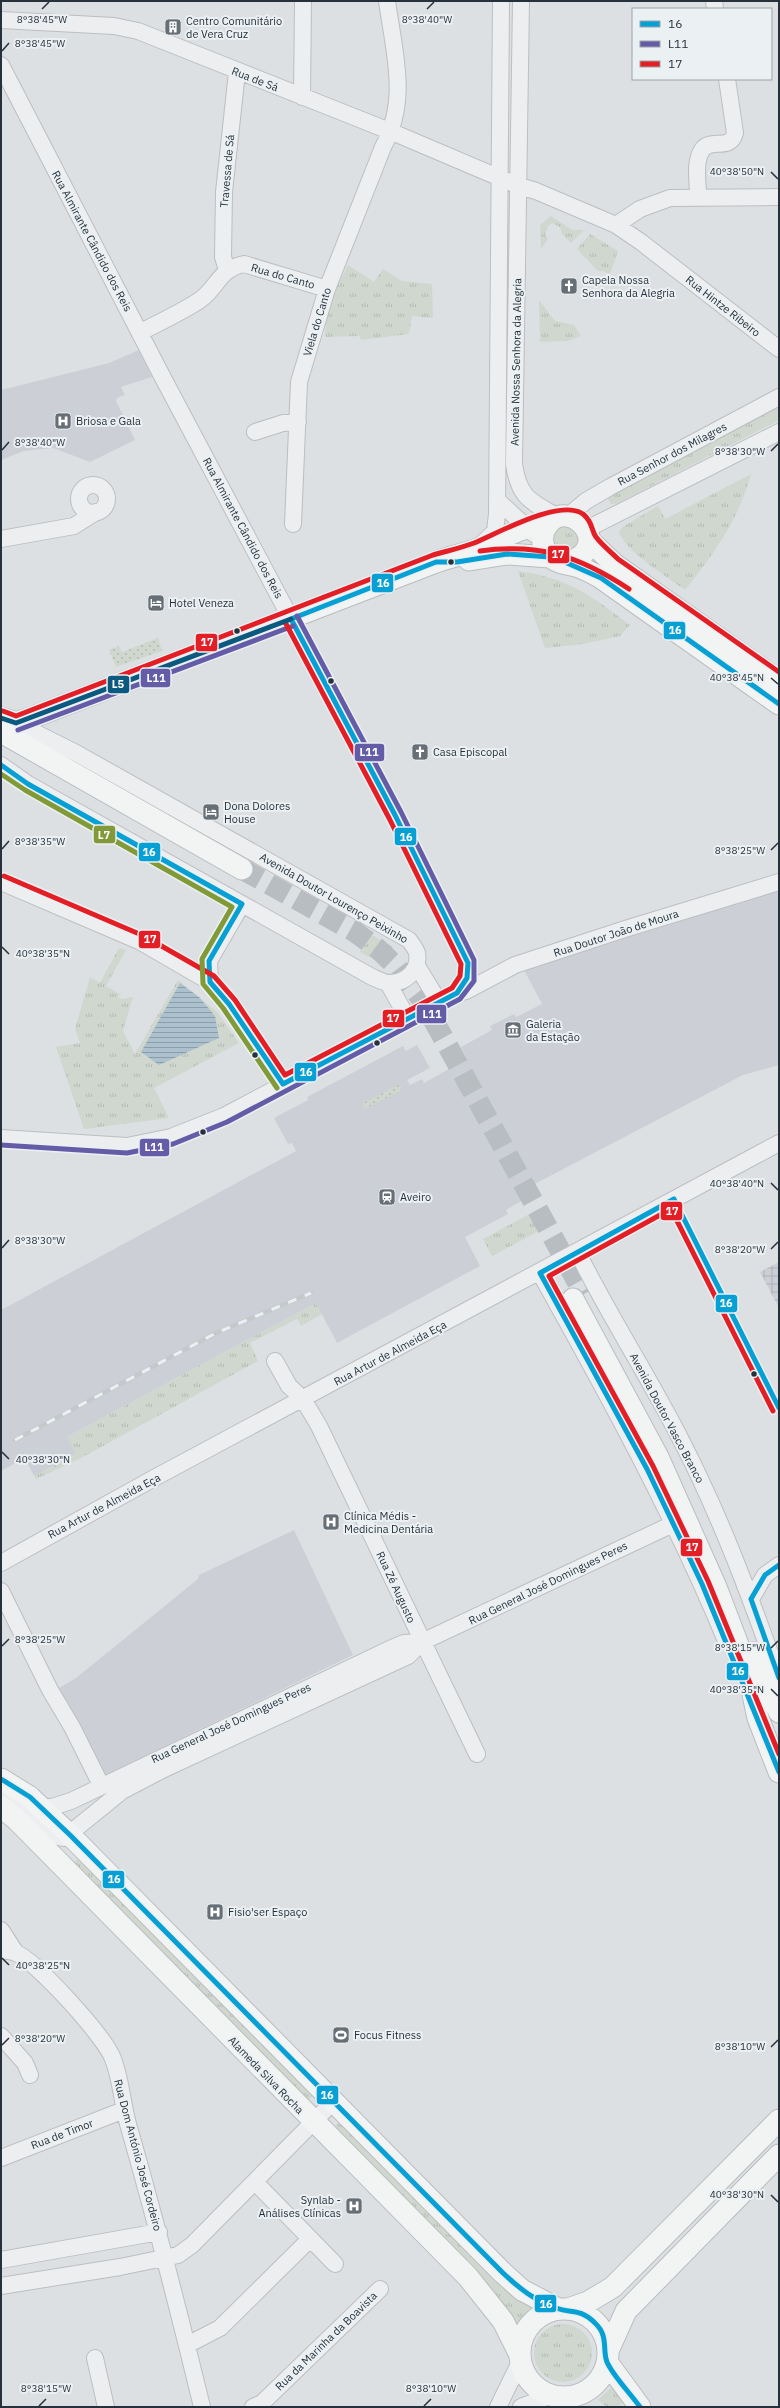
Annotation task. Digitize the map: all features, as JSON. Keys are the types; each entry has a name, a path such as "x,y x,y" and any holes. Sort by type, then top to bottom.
{"main road":[{"path":"6,724 291,619 436,562 477,549 500,537 559,518 579,520 588,534 614,564 779,681"},
{"path":"559,518 545,528 542,538 554,556 601,578 779,704"},
{"path":"436,562 457,562 506,554 554,556 579,559 588,549 588,534"},
{"path":"1,748 239,874 6,724"},
{"name":"Avenida Doutor Vasco Branco","path":"779,1712 772,1699 728,1584 668,1451 579,1296 658,1457 716,1587 748,1671 758,1718 779,1772"},
{"path":"1,1779 21,1791 42,1807 503,2273 522,2290 563,2309 579,2311 596,2323 604,2336 607,2356 640,2407"},
{"name":"Alameda Silva Rocha","path":"1,1807 16,1820 312,2122 468,2277 503,2321 520,2357"},
{"path":"588,2407 556,2396 535,2386 523,2371 520,2357 523,2335 530,2324 541,2314 588,2302 613,2287 779,2120"},
{"path":"556,2396 577,2395 591,2388 604,2372 607,2356 626,2311 779,2155"}],"street":[{"path":"302,97 303,1"},
{"name":"Viela do Canto","path":"293,524 299,382 327,289 383,147 392,132 399,93 387,1"},
{"name":"Avenida Nossa Senhora da Alegria","path":"477,549 495,531 497,500 501,1"},
{"name":"Avenida Nossa Senhora da Alegria","path":"521,1 514,464 517,482 528,499 559,518"},
{"name":"Rua de Sá","path":"1,20 114,26 138,31 237,72 392,132 519,186"},
{"name":"Rua Almirante Cândido dos Reis","path":"1,65 395,815 468,963 467,978 457,992"},
{"name":"Travessa de Sá","path":"227,270 223,257 224,192 237,72"},
{"path":"698,196 698,164 702,149 707,145 728,144 734,139 735,133 727,80"},
{"name":"Rua Hintze Ribeiro","path":"519,186 536,191 616,225 641,242 779,350"},
{"path":"616,225 640,209 670,198 698,196 779,197"},
{"name":"Rua do Canto","path":"227,270 244,264 327,289"},
{"path":"141,332 201,299 227,270"},
{"path":"498,336 505,345 512,345 516,341"},
{"path":"498,374 505,370 511,370 516,376"},
{"name":"Rua Senhor dos Milagres","path":"559,518 610,487 779,397"},
{"path":"255,432 283,423 298,422"},
{"path":"588,534 779,432"},
{"path":"1,539 74,526 104,508 108,499 101,487 92,485 84,488 80,496 81,504 74,526"},
{"path":"497,500 554,556"},
{"path":"81,504 87,511 96,512"},
{"name":"Avenida Doutor Lourenço Peixinho","path":"6,724 76,753 409,940 417,952 417,966"},
{"path":"1,765 28,784 372,977 388,984 408,1019"},
{"path":"1,882 141,942 210,982 229,1004 283,1084"},
{"name":"Rua Doutor João de Moura","path":"1,1138 127,1146 171,1137 211,1122 457,992 466,991 516,965 625,929 779,882"},
{"path":"210,982 209,961 242,904"},
{"path":"388,984 400,981 410,975 417,966 439,1002"},
{"name":"Rua Artur de Almeida Eça","path":"1,1563 33,1544 578,1253 779,1143"},
{"name":"Avenida Doutor Vasco Branco","path":"578,1253 680,1438 709,1498 751,1599 779,1678"},
{"path":"540,1273 647,1469 674,1524 702,1584 758,1718"},
{"name":"Rua Zé Augusto","path":"275,1362 290,1386 303,1399 329,1446 477,1754"},
{"name":"Rua General José Domingues Peres","path":"42,1807 62,1805 101,1785 392,1648 404,1644 422,1642 674,1524"},
{"path":"751,1599 765,1575 779,1565"},
{"path":"1,1592 50,1690 72,1727 101,1785"},
{"name":"Rua General José Domingues Peres","path":"70,1835 122,1791 162,1770 408,1656 422,1642"},
{"path":"1,1794 20,1805 53,1835 64,1838 70,1835"},
{"path":"1,1930 8,1952"},
{"name":"Rua Dom António José Cordeiro","path":"8,1952 32,1964 104,2041 113,2058 124,2110 159,2232 202,2407"},
{"path":"1,2036 25,2063 30,2075"},
{"path":"1,2286 120,2267 178,2254 192,2245 334,2101"},
{"name":"Rua de Timor","path":"1,2158 124,2110"},
{"path":"255,2182 335,2264"},
{"path":"1,2260 159,2232"},
{"path":"187,2345 220,2328 310,2239"},
{"path":"112,2241 122,2253 120,2267"},
{"name":"Rua da Marinha da Boavista","path":"253,2407 262,2403 380,2289"},
{"path":"498,2407 520,2357"},
{"path":"95,2358 106,2407"},
{"path":"521,2407 556,2396"}],"shaded area":[{"name":"Briosa e Gala","path":"139,350 152,377 121,387 125,395 117,398 116,401 135,440 90,462 53,448 24,451 1,460 1,390 109,363"},
{"path":"779,890 779,1065 743,1075 529,1187 532,1195 506,1210 508,1214 465,1237 480,1266 337,1343 316,1303 67,1437 77,1454 34,1476 25,1458 1,1471 1,1310 296,1151 292,1143 288,1144 274,1118 308,1100 307,1097 403,1046 406,1051 417,1045 430,1068 407,1080 410,1085 422,1079 424,1083 467,1059 461,1047 492,1030 490,1026 514,1014 516,1017 542,1004 524,970"},
{"path":"779,1262 779,1308 760,1272"},
{"path":"294,1530 353,1655 105,1775 95,1761 57,1689 76,1678 198,1579 199,1575"}],"green space":[{"path":"551,216 572,230 584,230 571,243 562,234 560,227 552,223 548,226 545,235 548,239 541,249 540,225"},
{"path":"590,234 618,251 610,274 603,271 598,271 577,249"},
{"path":"348,265 374,282 383,269 402,281 432,284 433,318 412,316 409,334 361,340 360,336 325,337 327,308"},
{"path":"539,300 555,321 574,325 581,336 568,341 540,342"},
{"path":"779,405 779,420 616,504 611,504 608,499 609,494"},
{"path":"751,474 746,491 732,521 716,549 685,590 637,555 622,538 619,531 624,526 658,506 665,519"},
{"path":"565,526 574,530 578,539 574,548 565,552 556,548 552,539 556,530"},
{"path":"518,571 552,578 566,583 590,596 630,625 620,636 583,644 545,648"},
{"path":"158,638 162,651 116,667 109,650 119,646 122,652"},
{"path":"370,934 393,947 391,952 387,950 383,958 386,960 384,965 360,952"},
{"path":"119,948 126,950 106,986 120,994 118,997 122,999 133,997 123,1031 135,1054 178,980 217,1012 239,1043 154,1088 169,1118 84,1129 56,1047 80,1043 75,1029 90,977 100,983"},
{"path":"399,1084 402,1090 364,1109 362,1104"},
{"path":"539,1209 548,1226 492,1256 483,1239"},
{"path":"316,1303 322,1314 301,1326 297,1319 250,1343 258,1361 81,1458 36,1479 34,1476 76,1455 67,1437"},
{"path":"79,1857 314,2094 307,2102 72,1865"},
{"path":"343,2118 533,2306 515,2325 332,2129"},
{"path":"563,2324 574,2326 587,2337 590,2342 592,2353 590,2364 579,2377 574,2380 563,2382 552,2380 539,2369 536,2364 534,2353 536,2342 547,2329 552,2326"},
{"path":"613,2386 623,2402 618,2407 607,2407 598,2400"}],"water":[{"path":"180,983 199,997 215,1016 219,1038 159,1065 141,1052"}],"tunnel":[{"path":"242,869 355,932 378,949 397,967 423,1001 584,1294"}],"railway":[{"path":"15,1440 216,1333 311,1293"}],"transit line":[{"name":"17","path":"3,711 16,716 433,555 469,545 513,525 560,510 573,510 583,514 589,520 596,537 618,559 779,672"},
{"name":"17","path":"480,551 522,549 558,555 576,560 593,568 629,589"},
{"name":"16","path":"1,765 28,784 242,904 209,961 210,982 229,1004 283,1084 457,993 467,978 468,963 395,815 291,619 436,562 457,562 507,554 550,557"},
{"name":"16","path":"567,563 601,578 779,704"},
{"name":"L11","path":"1,1145 127,1153 173,1144 227,1122 460,999 474,981 474,960 401,812 297,616"},
{"name":"L5","path":"1,718 16,723 291,619"},
{"name":"17","path":"4,876 144,936 214,976 235,1000 285,1075 452,988 460,976 461,964 389,818 285,622"},
{"name":"L11","path":"18,730 293,626"},
{"name":"L7","path":"1,774 25,790 232,907 202,959 203,984 223,1008 277,1088"},
{"name":"16","path":"674,1199 779,1408"},
{"name":"16","path":"540,1273 674,1199"},
{"name":"17","path":"773,1411 671,1209 549,1276 653,1466 708,1581 779,1754"},
{"name":"16","path":"540,1273 647,1469 702,1584 779,1772"},
{"name":"16","path":"751,1599 765,1575 779,1565"},
{"name":"16","path":"751,1599 779,1678"},
{"name":"16","path":"1,1779 30,1797 70,1835 509,2279 541,2302 562,2310 580,2313 590,2318 599,2328 604,2338 607,2362 640,2407"}],"place":[{"name":"Centro Comunitário de Vera Cruz","path":"173,27"},
{"name":"Capela Nossa Senhora da Alegria","path":"569,286"},
{"name":"Briosa e Gala","path":"63,421"},
{"name":"Hotel Veneza","path":"156,603"},
{"name":"Casa Episcopal","path":"420,752"},
{"name":"Dona Dolores House","path":"211,812"},
{"name":"Galeria da Estação","path":"513,1030"},
{"name":"Aveiro","path":"387,1197"},
{"name":"Clínica Médis - Medicina Dentária","path":"331,1522"},
{"name":"Fisio'ser Espaço","path":"215,1912"},
{"name":"Focus Fitness","path":"341,2035"},
{"name":"Synlab - Análises Clínicas","path":"354,2206"}]}
